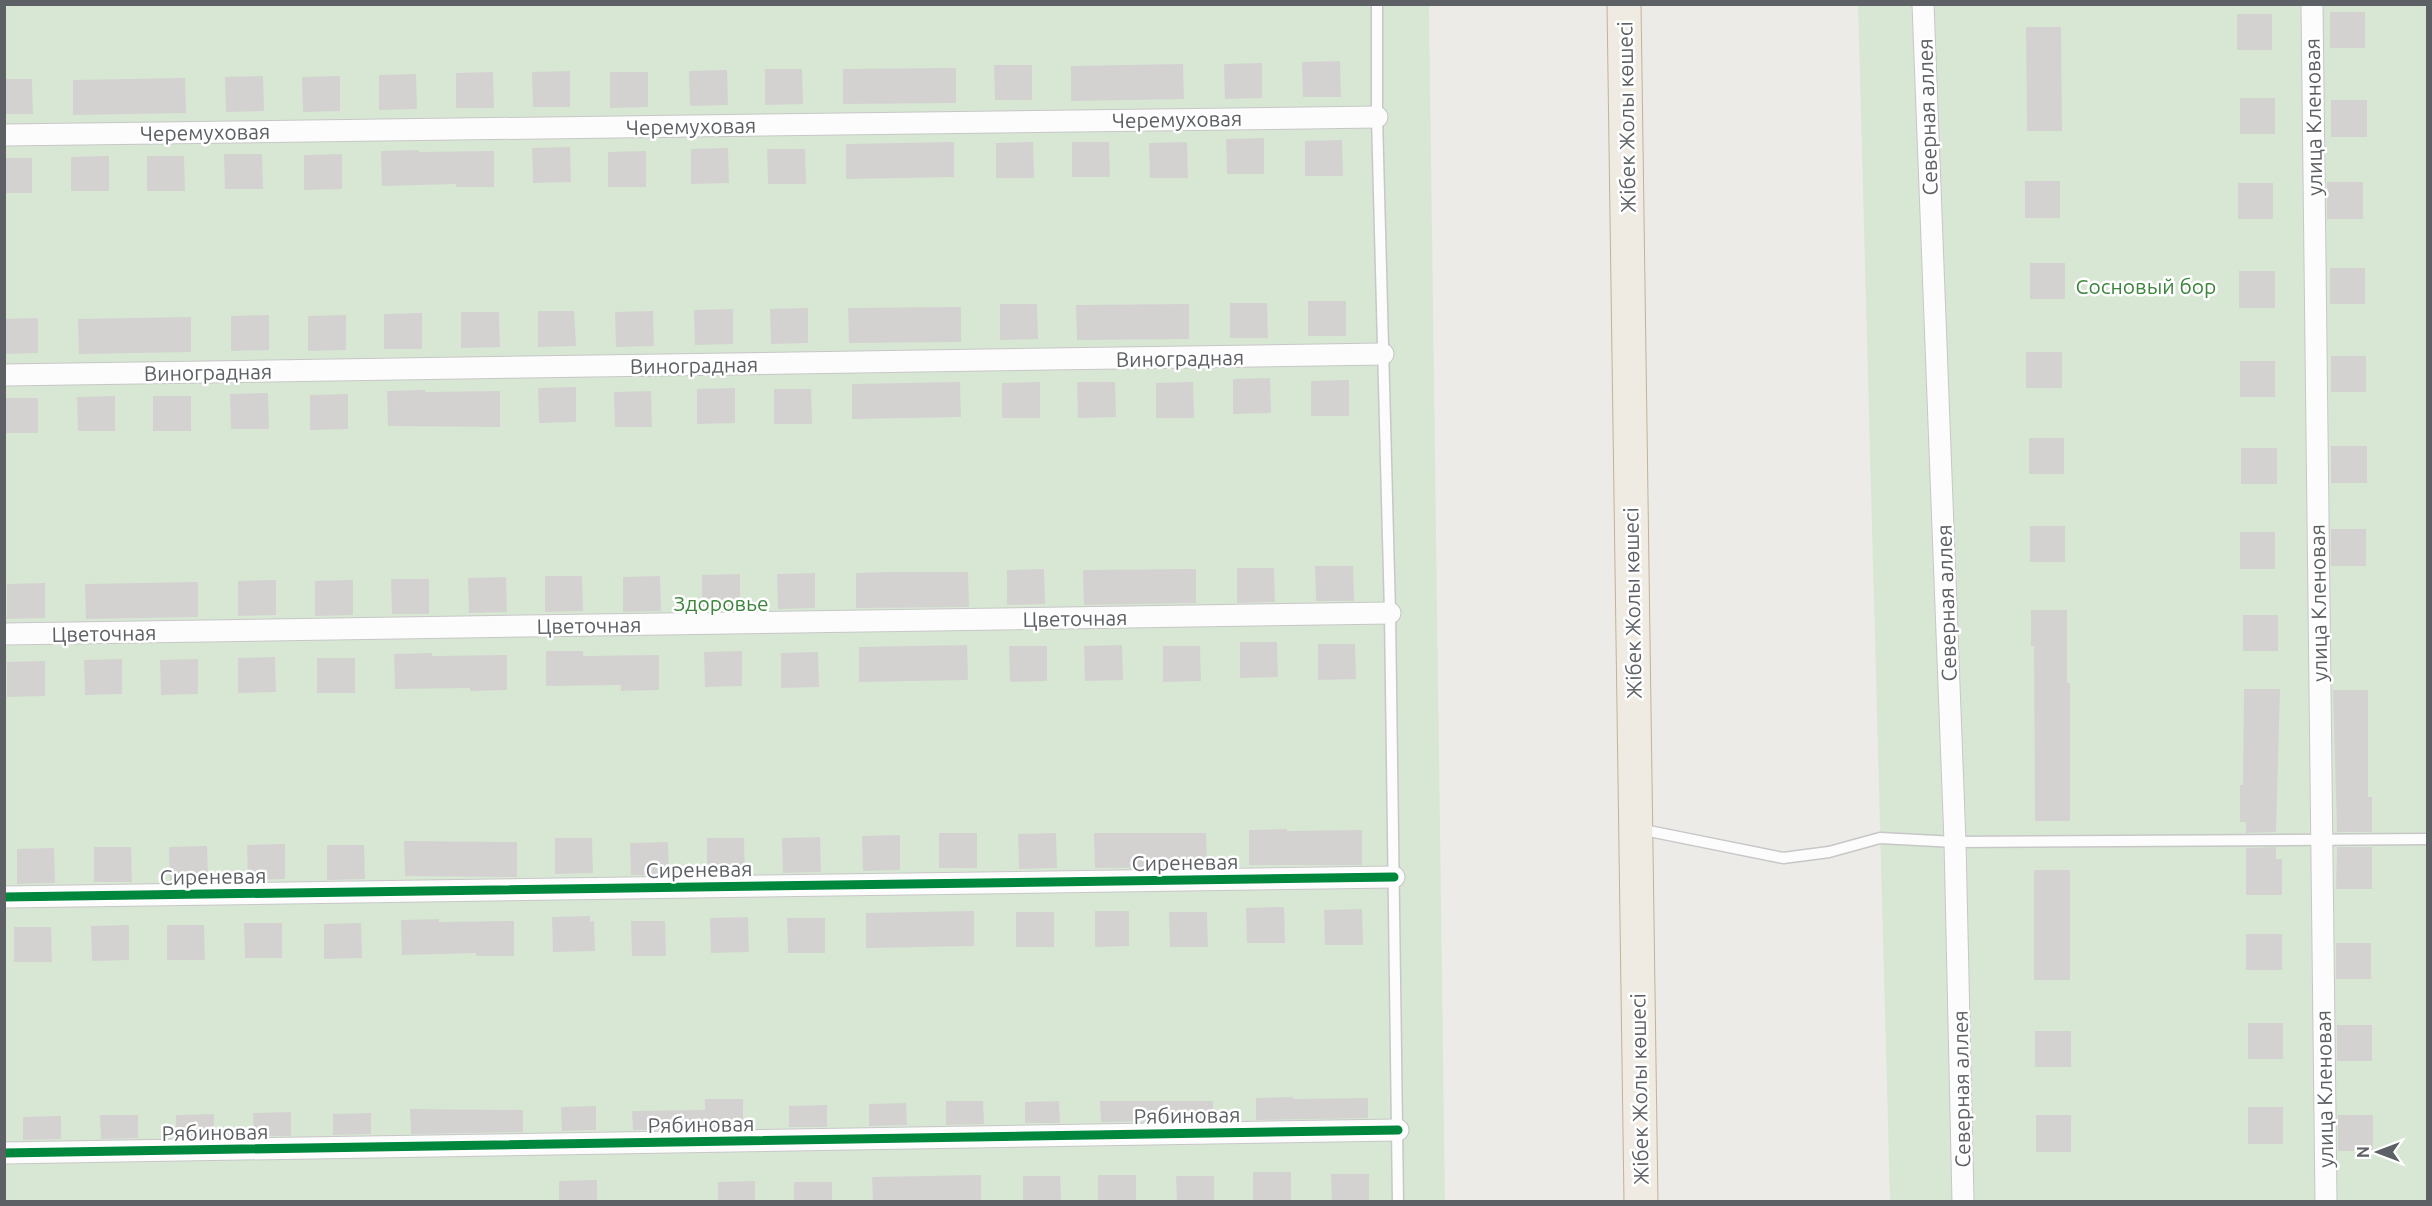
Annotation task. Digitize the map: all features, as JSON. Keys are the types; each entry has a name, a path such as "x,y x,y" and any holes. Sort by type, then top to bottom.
{"highway":[{"name":"Жібек Жолы көшесі","path":"1624,4 1641,1202"}],"street":[{"name":"Северная аллея","path":"1923,4 1955,842 1963,1202"},
{"name":"улица Кленовая","path":"2312,4 2326,1202"},
{"name":"Черемуховая","path":"4,135 1377,117"},
{"name":"Виноградная","path":"4,375 1383,354"},
{"name":"Цветочная","path":"4,634 1390,613"},
{"name":"Сиреневая","path":"4,897 1394,877"},
{"name":"Рябиновая","path":"4,1153 1398,1130"}],"lane":[{"path":"1377,4 1377,117 1390,613 1398,1202"},
{"path":"1636,829 1783,858 1829,852 1880,838 1955,842 2427,839"}],"green space":[{"name":"Здоровье","path":"5,5 1429,5 1445,1201 5,1202"},
{"name":"Сосновый бор","path":"1858,5 2427,5 2427,1201 1890,1201"}],"building":[{"path":"2330,12 2365,12 2365,48 2330,48"},
{"path":"2237,14 2272,14 2272,50 2237,50"},
{"path":"2026,27 2061,27 2062,131 2027,131"},
{"path":"1340,61 1341,97 1303,97 1302,62"},
{"path":"1262,63 1262,98 1225,99 1224,64"},
{"path":"1183,64 1184,99 1071,101 1071,66"},
{"path":"994,65 1032,65 1032,100 995,100"},
{"path":"956,68 956,103 843,104 843,69"},
{"path":"765,69 802,69 803,104 765,105"},
{"path":"727,70 728,105 690,106 689,71"},
{"path":"570,71 570,107 533,107 532,72"},
{"path":"493,72 494,108 456,108 456,73"},
{"path":"610,72 648,72 648,107 610,108"},
{"path":"416,74 417,109 379,110 379,75"},
{"path":"263,76 264,111 226,112 225,77"},
{"path":"340,76 340,111 303,112 302,77"},
{"path":"185,78 186,113 73,115 73,80"},
{"path":"4,79 32,79 33,114 4,114"},
{"path":"2240,98 2275,98 2275,134 2240,134"},
{"path":"2331,100 2367,100 2367,137 2331,137"},
{"path":"1264,138 1264,174 1227,174 1226,139"},
{"path":"1342,140 1343,176 1305,176 1305,141"},
{"path":"954,142 954,177 846,179 846,144"},
{"path":"1033,142 1034,178 996,178 996,143"},
{"path":"1072,142 1109,142 1110,177 1072,177"},
{"path":"1187,142 1188,178 1150,178 1149,143"},
{"path":"570,147 571,182 533,183 532,148"},
{"path":"728,148 729,183 691,184 691,149"},
{"path":"767,149 805,149 806,184 768,184"},
{"path":"419,150 419,152 494,151 494,187 456,187 456,184 382,186 381,151"},
{"path":"646,151 646,187 608,187 608,152"},
{"path":"224,154 262,154 263,189 225,189"},
{"path":"342,154 342,189 304,190 304,155"},
{"path":"109,156 109,191 71,191 71,157"},
{"path":"147,156 184,156 185,191 147,191"},
{"path":"4,158 32,158 32,193 4,193"},
{"path":"2025,181 2060,181 2060,218 2025,218"},
{"path":"2327,182 2363,182 2363,219 2327,219"},
{"path":"2238,183 2273,183 2273,219 2238,219"},
{"path":"2030,263 2065,263 2065,299 2030,299"},
{"path":"2330,268 2365,268 2365,304 2330,304"},
{"path":"2239,271 2275,271 2275,308 2239,308"},
{"path":"1308,301 1346,301 1346,336 1308,336"},
{"path":"1230,303 1267,303 1268,338 1230,338"},
{"path":"1000,304 1037,304 1038,339 1000,340"},
{"path":"1189,304 1189,339 1077,340 1076,305"},
{"path":"961,307 961,342 849,343 848,308"},
{"path":"808,308 808,343 771,344 770,309"},
{"path":"733,309 733,344 695,345 694,310"},
{"path":"538,311 574,311 576,346 538,347"},
{"path":"653,311 654,346 616,347 615,312"},
{"path":"461,312 499,312 500,347 461,348"},
{"path":"422,313 422,349 384,349 384,314"},
{"path":"269,315 269,350 231,351 231,316"},
{"path":"346,315 346,350 308,351 308,316"},
{"path":"191,317 191,352 79,354 78,319"},
{"path":"38,318 38,353 4,354 4,319"},
{"path":"2026,352 2062,352 2062,388 2026,388"},
{"path":"2331,356 2366,356 2366,392 2331,392"},
{"path":"2240,361 2275,361 2275,397 2240,397"},
{"path":"1270,378 1271,413 1233,414 1233,379"},
{"path":"1349,380 1349,416 1311,416 1311,381"},
{"path":"960,382 961,417 852,419 852,384"},
{"path":"1040,382 1040,418 1002,418 1002,383"},
{"path":"1077,382 1115,382 1116,417 1078,418"},
{"path":"1193,382 1194,418 1156,418 1156,383"},
{"path":"576,387 576,422 539,423 538,388"},
{"path":"735,388 735,423 697,424 697,389"},
{"path":"774,389 811,389 812,424 774,424"},
{"path":"425,390 425,392 500,391 500,427 388,426 387,391"},
{"path":"651,391 652,427 615,427 614,392"},
{"path":"268,393 269,429 231,429 230,394"},
{"path":"348,394 348,429 310,430 310,395"},
{"path":"115,396 115,431 78,431 77,397"},
{"path":"153,396 191,396 191,431 153,431"},
{"path":"4,398 38,398 38,433 4,433"},
{"path":"2029,438 2064,438 2064,474 2029,474"},
{"path":"2331,446 2367,446 2367,483 2331,483"},
{"path":"2241,448 2277,448 2277,484 2241,484"},
{"path":"2030,526 2065,526 2065,562 2030,562"},
{"path":"2331,529 2366,529 2366,566 2331,566"},
{"path":"2240,532 2275,532 2275,569 2240,569"},
{"path":"1315,566 1353,566 1354,601 1316,601"},
{"path":"1237,568 1274,568 1275,602 1237,603"},
{"path":"1044,569 1045,604 1007,605 1007,570"},
{"path":"1196,569 1196,603 1084,605 1083,570"},
{"path":"968,572 969,607 856,608 856,573"},
{"path":"815,573 815,608 778,609 777,574"},
{"path":"740,574 740,610 702,610 702,575"},
{"path":"545,576 582,576 583,611 545,612"},
{"path":"660,576 661,611 623,612 623,577"},
{"path":"506,577 507,612 469,613 468,578"},
{"path":"391,579 429,579 429,614 392,614"},
{"path":"276,580 276,615 238,616 238,581"},
{"path":"353,580 353,615 315,616 315,581"},
{"path":"198,582 198,617 86,619 85,584"},
{"path":"45,583 45,618 7,619 7,584"},
{"path":"2031,610 2067,610 2067,683 2070,683 2070,821 2035,821 2034,646 2031,646"},
{"path":"2243,615 2278,615 2278,651 2243,651"},
{"path":"1240,642 1277,642 1278,677 1240,678"},
{"path":"1318,644 1355,644 1356,679 1318,680"},
{"path":"967,645 968,680 859,682 859,647"},
{"path":"1122,645 1123,680 1085,681 1084,646"},
{"path":"1009,646 1047,646 1047,681 1010,682"},
{"path":"1163,646 1200,646 1201,681 1163,682"},
{"path":"546,651 583,651 583,656 659,655 659,690 621,691 621,685 546,686"},
{"path":"742,651 742,686 705,687 704,652"},
{"path":"818,652 819,687 781,688 781,653"},
{"path":"432,653 432,656 507,655 507,690 395,689 394,654"},
{"path":"275,657 276,692 238,693 238,658"},
{"path":"317,658 355,658 355,693 317,693"},
{"path":"122,659 122,694 85,695 84,660"},
{"path":"198,659 198,694 161,695 160,660"},
{"path":"45,661 45,696 7,697 7,662"},
{"path":"2244,689 2280,689 2276,832 2246,833 2246,822 2240,822 2240,785 2243,785"},
{"path":"2333,690 2368,690 2368,797 2372,797 2372,832 2337,832"},
{"path":"1287,829 1287,831 1362,830 1362,865 1249,865 1249,830"},
{"path":"939,833 977,833 977,868 939,868"},
{"path":"1056,833 1057,868 1019,869 1018,834"},
{"path":"1094,833 1206,833 1207,867 1095,868"},
{"path":"900,835 900,870 863,871 862,836"},
{"path":"820,837 821,872 783,873 782,838"},
{"path":"555,838 592,838 593,873 555,874"},
{"path":"707,838 744,838 745,873 707,874"},
{"path":"404,841 517,842 517,877 405,876"},
{"path":"668,842 669,875 631,875 630,843"},
{"path":"285,844 285,879 248,880 247,845"},
{"path":"327,845 364,845 365,879 327,880"},
{"path":"207,846 208,881 170,882 169,847"},
{"path":"94,847 131,847 132,882 94,882"},
{"path":"2276,847 2276,859 2282,859 2282,895 2246,895 2246,848"},
{"path":"2337,847 2372,847 2372,889 2336,889"},
{"path":"54,848 55,883 17,884 17,849"},
{"path":"2034,870 2070,870 2070,980 2034,980"},
{"path":"1284,907 1285,943 1247,943 1246,908"},
{"path":"1362,909 1363,945 1325,945 1324,910"},
{"path":"974,911 974,946 866,948 866,913"},
{"path":"1095,911 1129,911 1129,946 1095,947"},
{"path":"1016,912 1054,912 1054,947 1016,947"},
{"path":"1169,912 1207,912 1208,947 1170,947"},
{"path":"590,916 590,922 594,921 595,951 553,952 552,917"},
{"path":"748,917 749,952 711,953 710,918"},
{"path":"787,918 825,918 825,953 788,953"},
{"path":"439,919 439,922 514,921 514,956 476,956 476,953 402,955 401,920"},
{"path":"631,921 665,921 666,956 632,956"},
{"path":"244,923 282,923 282,958 245,958"},
{"path":"361,923 362,958 324,959 324,924"},
{"path":"129,925 129,960 92,961 91,926"},
{"path":"167,925 204,925 205,960 167,960"},
{"path":"14,927 51,927 52,962 14,962"},
{"path":"2246,934 2282,934 2282,970 2246,970"},
{"path":"2336,943 2371,943 2371,979 2336,979"},
{"path":"2248,1023 2283,1023 2283,1059 2248,1059"},
{"path":"2337,1025 2372,1025 2372,1061 2337,1061"},
{"path":"2035,1031 2071,1031 2071,1067 2035,1067"},
{"path":"1293,1097 1293,1099 1368,1098 1368,1118 1256,1120 1256,1098"},
{"path":"705,1099 743,1099 743,1128 633,1130 632,1111 705,1110"},
{"path":"946,1101 983,1101 984,1124 946,1125"},
{"path":"1059,1101 1060,1123 1025,1123 1025,1102"},
{"path":"1100,1101 1213,1101 1213,1120 1101,1122"},
{"path":"906,1103 907,1125 869,1126 869,1104"},
{"path":"827,1105 827,1127 789,1127 789,1106"},
{"path":"596,1106 596,1130 562,1131 561,1107"},
{"path":"2248,1107 2283,1107 2283,1144 2248,1144"},
{"path":"410,1109 523,1110 523,1132 411,1134"},
{"path":"291,1112 291,1136 254,1136 253,1113"},
{"path":"371,1113 371,1134 333,1135 333,1114"},
{"path":"214,1114 214,1137 176,1137 176,1115"},
{"path":"100,1115 138,1115 138,1138 101,1139"},
{"path":"2036,1115 2071,1115 2071,1152 2036,1152"},
{"path":"2338,1115 2373,1115 2373,1151 2338,1151"},
{"path":"61,1116 61,1139 23,1140 23,1117"},
{"path":"1253,1172 1291,1172 1291,1202 1253,1202"},
{"path":"1331,1174 1369,1174 1369,1202 1332,1202"},
{"path":"981,1175 981,1202 873,1202 872,1177"},
{"path":"1098,1175 1136,1175 1136,1202 1098,1202"},
{"path":"1023,1176 1060,1176 1061,1202 1023,1202"},
{"path":"1176,1176 1214,1176 1214,1202 1177,1202"},
{"path":"597,1180 597,1202 559,1202 559,1181"},
{"path":"755,1181 755,1202 718,1202 718,1182"},
{"path":"794,1182 832,1182 832,1202 794,1202"}],"cycle path":[{"path":"4,897 1394,877"},
{"path":"4,1153 1398,1130"}]}
